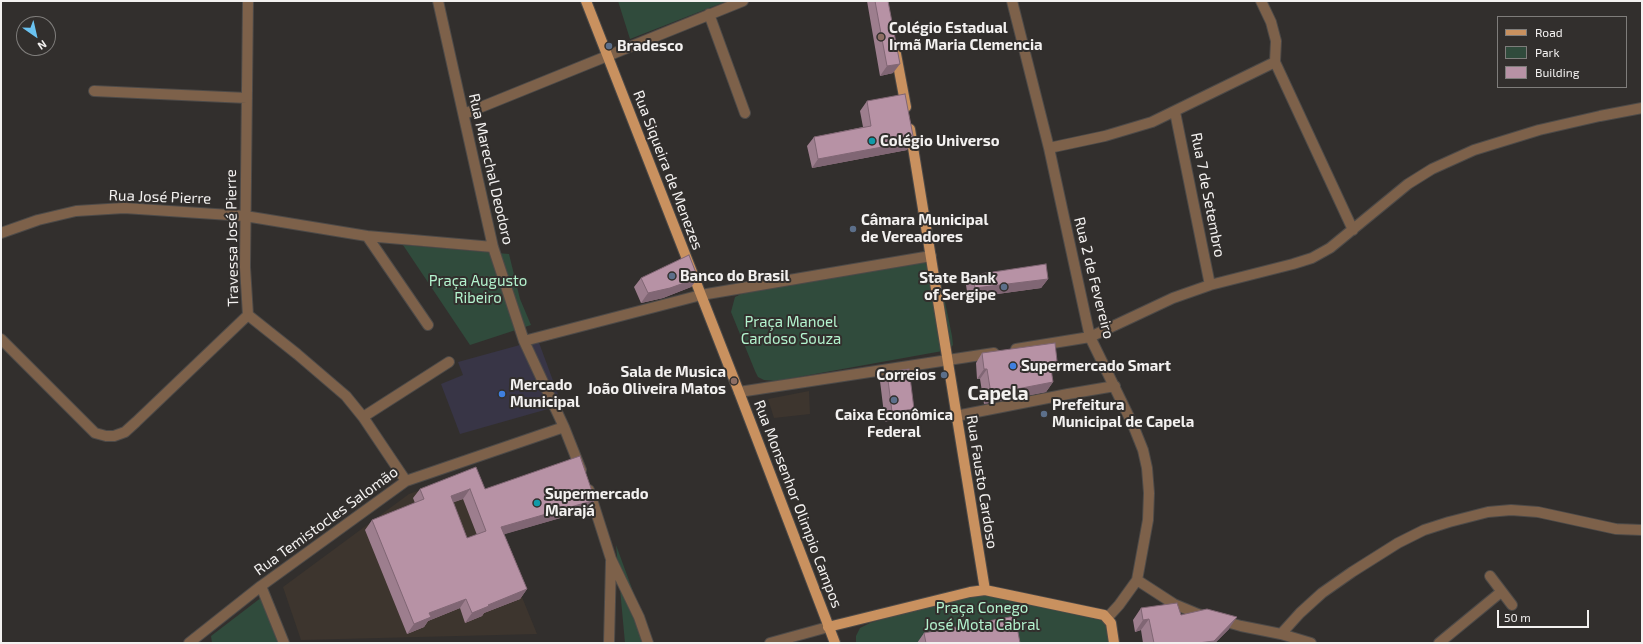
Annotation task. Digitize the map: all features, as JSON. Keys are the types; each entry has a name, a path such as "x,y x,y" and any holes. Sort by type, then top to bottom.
{"main road":[{"name":"Rua Siqueira de Menezes","path":"586,1 701,296"},
{"name":"Rua Fausto Cardoso","path":"895,47 931,256 985,590"},
{"path":"701,296 740,392"},
{"name":"Rua Monsenhor Olimpio Campos","path":"740,392 828,627"},
{"path":"835,643 828,627 970,592 985,590 1100,613 1108,618 1113,628 1114,643"}],"street":[{"name":"Travessa José Pierre","path":"248,1 245,216 245,267 248,315 346,396 364,417 406,481"},
{"name":"Rua Marechal Deodoro","path":"438,1 493,247 524,341 564,427 582,472 611,559"},
{"path":"464,114 744,1"},
{"name":"Rua 2 de Fevereiro","path":"1012,1 1049,148 1090,337 1133,425 1143,450 1147,468 1149,493 1148,520 1137,580 1108,618"},
{"path":"1261,1 1271,22 1276,41 1276,62 1353,230"},
{"path":"709,14 745,113"},
{"path":"1049,148 1131,129 1175,112 1276,62"},
{"path":"94,92 247,98"},
{"path":"740,392 948,361 1090,337 1173,298 1210,285 1312,258 1330,248 1408,184 1432,169 1474,150 1539,130 1642,108"},
{"name":"Rua 7 de Setembro","path":"1175,112 1210,285"},
{"name":"Rua José Pierre","path":"1,233 38,220 76,211 124,208 245,216 367,236"},
{"path":"367,236 493,247"},
{"path":"367,236 428,324"},
{"path":"524,341 701,296 931,256"},
{"path":"1,339 95,433 106,436 114,436 125,432 248,315"},
{"path":"364,417 449,362"},
{"path":"956,416 1115,386"},
{"name":"Rua Temistocles Salomão","path":"193,642 261,586 406,481 564,427"},
{"path":"1281,634 1311,603 1352,572 1398,543 1424,530 1449,522 1488,512 1511,510 1538,512 1616,529 1642,530"},
{"path":"602,643 609,643 611,559"},
{"path":"611,559 639,617 648,643"},
{"path":"1490,576 1512,605"},
{"path":"1137,580 1174,604 1198,614 1241,626 1281,634 1311,643"},
{"path":"261,586 284,643"},
{"path":"1439,643 1501,592"},
{"path":"770,643 828,627"}],"shaded area":[{"name":"Mercado Municipal","path":"538,340 562,405 460,434 441,384 463,375 458,362"},
{"path":"809,391 810,414 774,418 768,399"},
{"path":"471,472 537,634 301,640 283,587 409,494"}],"green space":[{"path":"618,1 727,1 630,39"},
{"name":"Praça Augusto Ribeiro","path":"403,245 509,254 520,299 531,325 470,345"},
{"name":"Praça Manoel Cardoso Souza","path":"923,262 932,262 938,268 952,336 953,345 948,350 776,381 764,380 758,377 731,312 735,297 747,291"},
{"path":"616,545 652,643 625,643"},
{"name":"Praça Conego José Mota Cabral","path":"984,588 1100,617 1108,621 1114,643 856,643 856,636 860,628 870,623"},
{"path":"262,597 282,643 212,643 211,636"}],"building":[{"path":"875,1 888,1 900,64 887,66"},
{"name":"Colégio Universo","path":"905,94 914,141 818,159 814,137 871,126 867,101"},
{"path":"689,255 698,278 670,288 648,293 641,278"},
{"path":"1046,264 1048,279 975,288 973,275"},
{"path":"1055,343 1057,361 1050,362 1053,382 991,394 987,369 984,369 982,353"},
{"path":"909,369 914,409 892,412 887,372"},
{"path":"580,456 595,500 501,527 527,589 472,613 466,599 429,613 431,617 414,624 372,520 424,499 420,489 476,467 485,489","holes":["470,489 486,531 467,538 451,496"]},
{"path":"1177,603 1181,615 1207,609 1237,617 1214,641 1198,643 1154,643 1149,619 1143,620 1141,608"},
{"path":"1015,616 1020,643 926,643 924,633"}],"place":[{"name":"Colégio Estadual Irmã Maria Clemencia","path":"881,37"},
{"name":"Bradesco","path":"609,46"},
{"name":"Colégio Universo","path":"872,141"},
{"name":"Câmara Municipal de Vereadores","path":"853,229"},
{"name":"Banco do Brasil","path":"672,276"},
{"name":"State Bank of Sergipe","path":"1004,287"},
{"name":"Supermercado Smart","path":"1013,366"},
{"name":"Correios","path":"944,375"},
{"name":"Sala de Musica João Oliveira Matos","path":"734,381"},
{"name":"Mercado Municipal","path":"502,394"},
{"name":"Caixa Econômica Federal","path":"894,400"},
{"name":"Prefeitura Municipal de Capela","path":"1044,414"},
{"name":"Supermercado Marajá","path":"537,503"}],"district":[{"name":"Capela","path":"998,394"}]}
